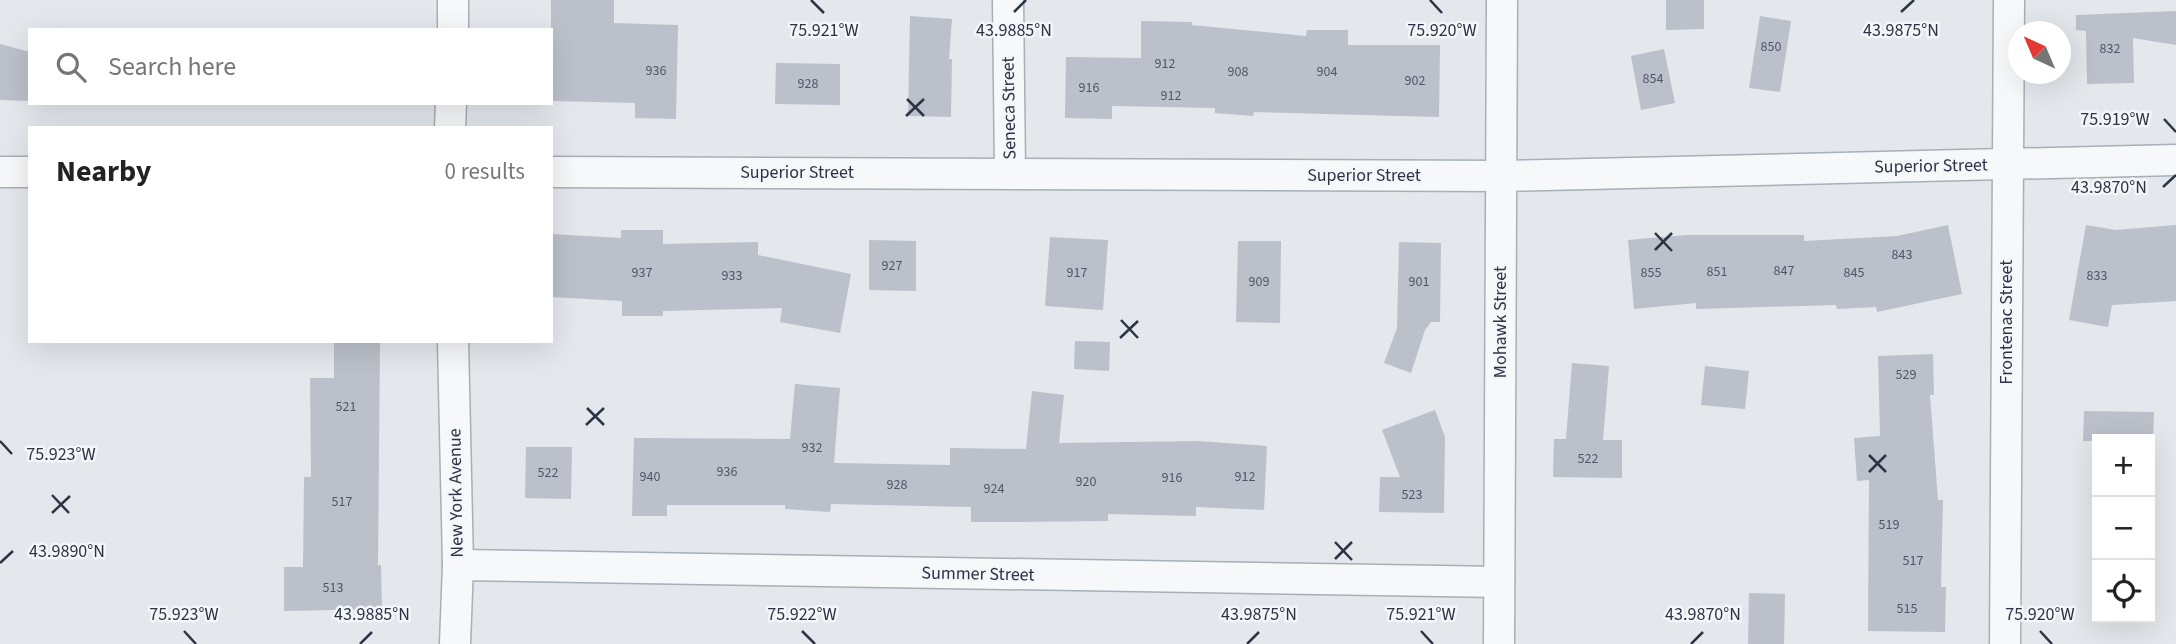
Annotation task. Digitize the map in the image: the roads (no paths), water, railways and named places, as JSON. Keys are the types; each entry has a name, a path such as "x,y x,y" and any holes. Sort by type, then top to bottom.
{"street":[{"path":"453,0 453,28"},
{"name":"Seneca Street","path":"1007,0 1010,173"},
{"name":"Mohawk Street","path":"1499,644 1502,0"},
{"name":"Frontenac Street","path":"2005,644 2010,0"},
{"path":"450,126 451,105"},
{"name":"Superior Street","path":"553,172 1501,176 2176,160"},
{"path":"0,172 28,172"},
{"name":"New York Avenue","path":"453,343 458,565 455,644"},
{"name":"Summer Street","path":"458,565 1499,582"}]}
